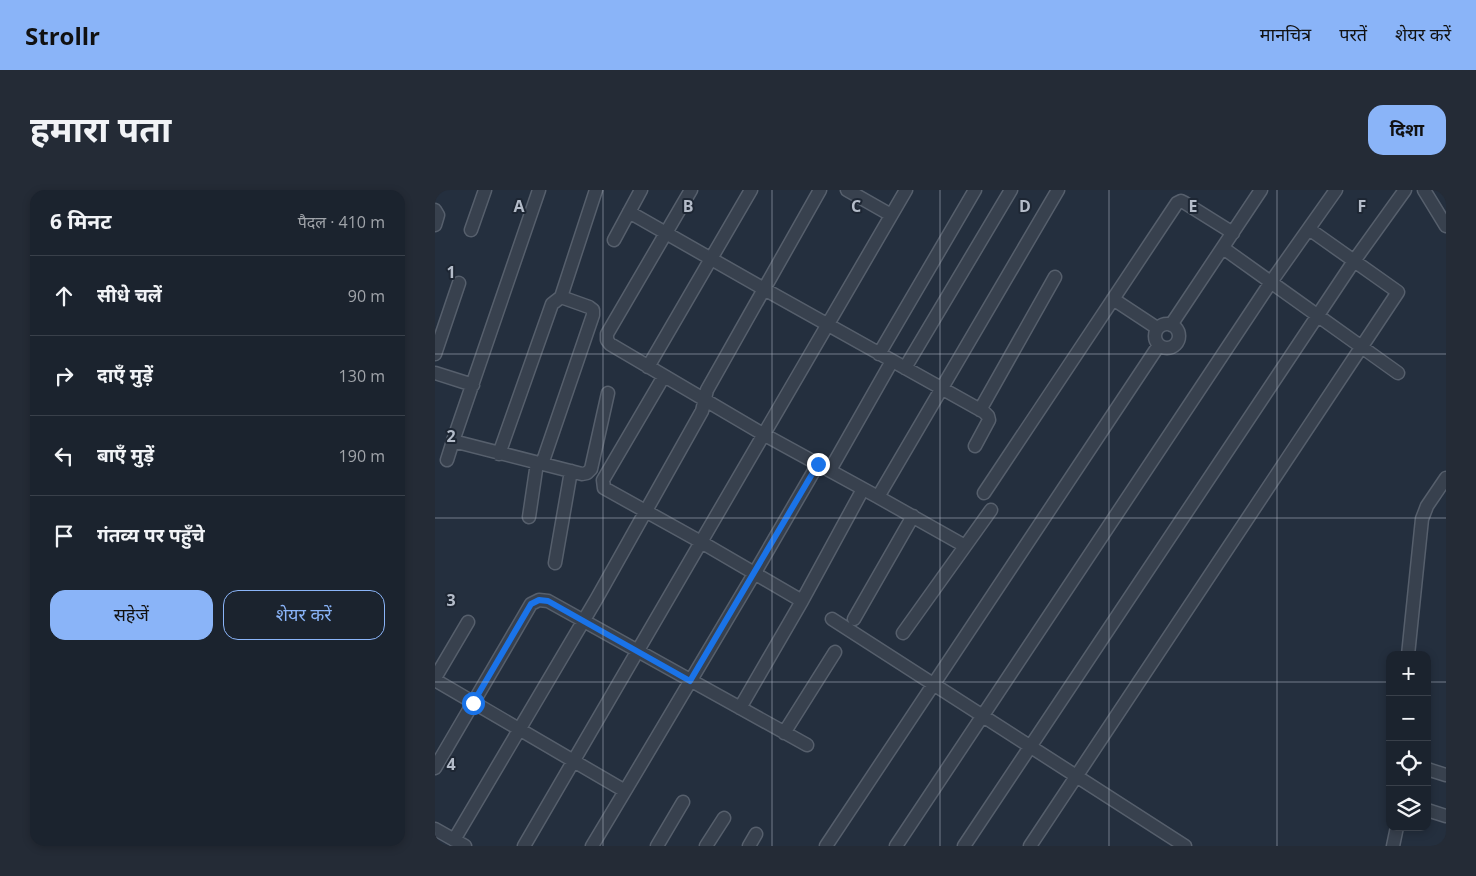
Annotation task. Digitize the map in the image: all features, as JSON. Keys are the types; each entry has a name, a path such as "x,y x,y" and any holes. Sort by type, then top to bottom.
{"street":[{"path":"471,230 485,190"},
{"path":"447,460 539,190"},
{"path":"499,454 552,304 561,297 596,190"},
{"path":"614,240 641,190"},
{"path":"691,190 607,334 607,340 610,344 763,434 965,546"},
{"path":"648,367 751,190"},
{"path":"435,829 459,843 520,730 703,411 707,390 821,190"},
{"path":"847,190 891,215"},
{"path":"524,846 906,190"},
{"path":"879,354 975,190"},
{"path":"905,368 1011,190"},
{"path":"878,497 1058,190"},
{"path":"1171,325 1261,190"},
{"path":"896,846 1271,282 1336,190"},
{"path":"964,846 1354,261 1405,190"},
{"path":"1424,190 1446,226"},
{"path":"984,494 1177,203 1181,201 1185,203 1233,234"},
{"path":"435,210 438,215 435,225"},
{"path":"629,212 980,410 988,416 989,420 975,446"},
{"path":"1030,846 1397,292 1309,229"},
{"path":"1223,248 1399,373"},
{"path":"980,410 1055,277"},
{"path":"435,354 459,283"},
{"path":"529,517 540,464 593,315 593,310 561,297"},
{"path":"1113,299 1157,328"},
{"path":"1163,324 1171,325 1179,334 1177,342 1166,348 1159,345 1155,335 1157,328 1163,324"},
{"path":"826,846 1159,345"},
{"path":"592,846 754,574 892,361"},
{"path":"435,373 473,385"},
{"path":"664,376 603,480 604,488 802,601"},
{"path":"453,441 540,464 582,474 587,473 591,469 609,393"},
{"path":"555,563 571,471"},
{"path":"1408,651 1422,519 1427,506 1446,478"},
{"path":"740,708 802,601 863,489"},
{"path":"1415,651 1429,522 1434,509 1446,491"},
{"path":"903,633 991,510"},
{"path":"854,619 913,516"},
{"path":"435,768 531,604 539,600 548,601 807,746"},
{"path":"832,619 1185,846"},
{"path":"467,622 435,679 625,791"},
{"path":"785,733 835,652"},
{"path":"1431,770 1446,775"},
{"path":"1431,779 1446,784"},
{"path":"657,846 683,802"},
{"path":"1431,811 1446,816"},
{"path":"706,846 724,818"},
{"path":"1393,846 1396,831"},
{"path":"749,846 756,834"}],"route":[{"path":"473,703 531,604 539,600 548,601 690,681 818,464"}]}
